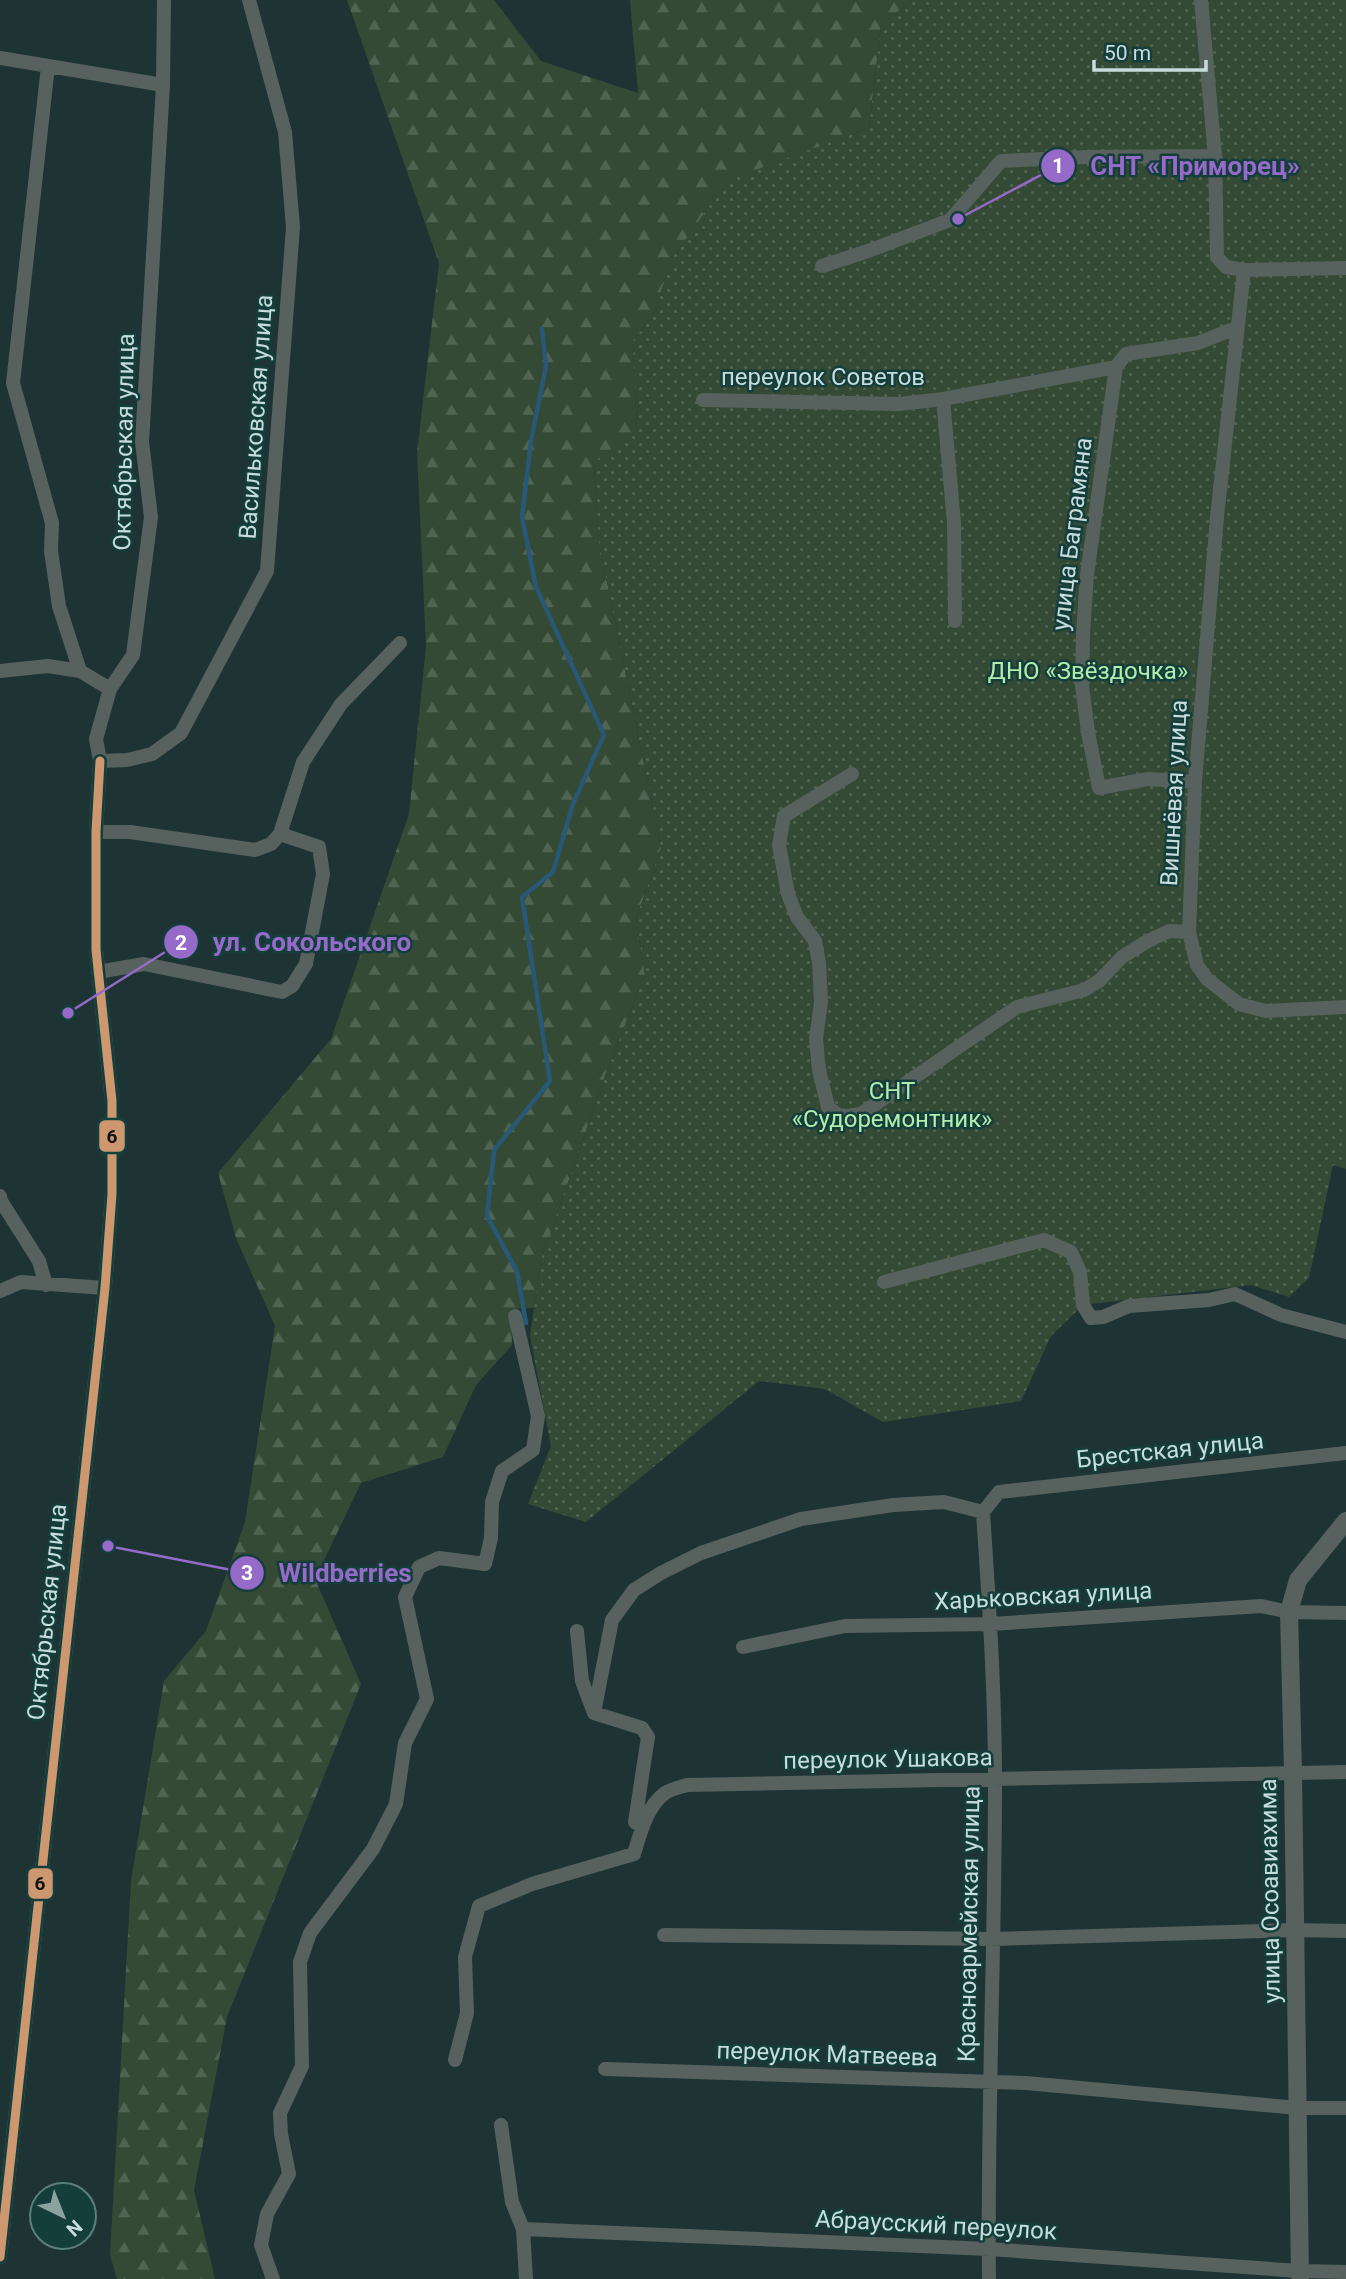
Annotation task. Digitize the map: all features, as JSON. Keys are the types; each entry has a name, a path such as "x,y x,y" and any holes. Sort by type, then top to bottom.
{"street":[{"name":"Октябрьская улица","path":"0,2257 105,1288 112,1194 112,1101 98,972 96,832 100,761 96,739 110,689 132,655 151,517 142,442 163,85 164,0"},
{"name":"Васильковская улица","path":"100,761 127,760 152,754 181,733 267,571 293,227 285,132 249,0"},
{"path":"1201,0 1215,156 1217,257 1226,267 1244,270 1346,268"},
{"path":"0,58 163,85"},
{"path":"48,66 13,383 52,523 51,551 59,606 80,671"},
{"path":"822,266 950,220 1001,161 1215,156"},
{"name":"Вишнёвая улица","path":"1244,270 1217,517 1195,782 1189,932 1196,965 1207,979 1239,1003 1266,1011 1346,1007"},
{"name":"переулок Советов","path":"703,400 899,404 943,399 1116,367 1126,354 1198,343 1236,328"},
{"name":"улица Баграмяна","path":"1116,367 1087,575 1082,686 1088,732 1099,788 1148,779 1195,782"},
{"path":"943,399 954,523 955,621"},
{"path":"96,832 130,832 255,850 271,844 280,834 303,762 341,704 400,643"},
{"path":"0,671 48,666 80,671 110,689"},
{"path":"852,774 784,816 779,845 788,894 797,917 815,941 821,1002 816,1039 819,1070 828,1107 841,1117 862,1114 1017,1007 1084,990 1099,981 1122,957 1146,942 1169,931 1189,932"},
{"path":"98,972 144,964 282,992 292,986 306,964 323,874 320,847 280,834"},
{"path":"0,1196 39,1261 47,1284"},
{"path":"884,1282 1044,1240 1071,1252 1080,1272 1083,1305 1091,1318 1103,1317 1129,1306 1209,1300 1235,1294 1281,1315 1346,1332"},
{"path":"0,1291 21,1282 105,1288"},
{"path":"273,2279 261,2245 267,2214 289,2174 280,2113 302,2066 300,1962 310,1933 373,1850 396,1804 405,1743 427,1699 405,1597 419,1567 439,1558 485,1564 491,1538 492,1502 502,1471 533,1450 538,1416 515,1316"},
{"name":"Брестская улица","path":"983,1513 999,1492 1346,1453"},
{"path":"594,1713 612,1620 634,1590 661,1573 701,1553 801,1519 892,1505 944,1502 983,1513"},
{"name":"Красноармейская улица","path":"983,1513 991,1624 995,1780 988,2082 989,2279"},
{"name":"улица Осоавиахима","path":"1299,2275 1289,1612 1298,1580 1346,1521"},
{"name":"Харьковская улица","path":"743,1647 845,1626 991,1624 1261,1606 1289,1612 1346,1613"},
{"path":"577,1631 583,1681 594,1713"},
{"path":"594,1713 642,1728 648,1737 635,1822 642,1827"},
{"name":"переулок Ушакова","path":"455,2060 467,2013 465,1957 480,1906 532,1884 634,1854 642,1827 655,1804 666,1792 687,1785 1346,1772"},
{"path":"664,1935 992,1939 1295,1930 1346,1931"},
{"name":"переулок Матвеева","path":"605,2069 1026,2083 1298,2108 1346,2108"},
{"path":"501,2124 512,2202 523,2229 526,2279"},
{"name":"Абраусский переулок","path":"523,2229 989,2249 1299,2275 1346,2272"}],"green space":[{"path":"347,0 494,0 541,61 638,93 630,0 912,0 881,26 869,128 728,181 673,257 653,315 633,341 637,432 594,463 599,542 661,848 636,919 645,975 606,1073 541,1260 534,1308 511,1309 512,1345 476,1385 443,1457 361,1483 315,1579 361,1684 227,2017 194,2190 215,2279 117,2279 110,2255 131,1881 164,1681 206,1631 245,1522 275,1326 236,1238 218,1173 331,1039 409,814 426,646 417,452 439,263"},
{"name":"СНТ «Судоремонтник»","path":"912,0 1346,0 1346,1169 1333,1165 1309,1278 1289,1297 1251,1285 1083,1305 1051,1336 1021,1401 883,1422 825,1389 759,1381 586,1522 528,1504 551,1446 530,1336 541,1260 606,1073 645,975 636,919 661,848 599,542 594,462 637,431 633,341 653,315 673,257 728,180 869,128 881,26"}],"waterway":[{"path":"526,1323 517,1271 487,1216 494,1150 550,1081 522,897 553,872 573,804 604,735 536,587 522,517 531,441 546,366 542,329"}],"transit line":[{"name":"6","path":"0,2257 105,1288 112,1194 112,1101 96,950 96,832 100,761"}],"place":[{"name":"СНТ «Приморец»","path":"958,219"},
{"name":"ул. Сокольского","path":"68,1013"},
{"name":"Wildberries","path":"108,1546"}],"park label":[{"name":"ДНО «Звёздочка»","path":"1088,671"}]}
